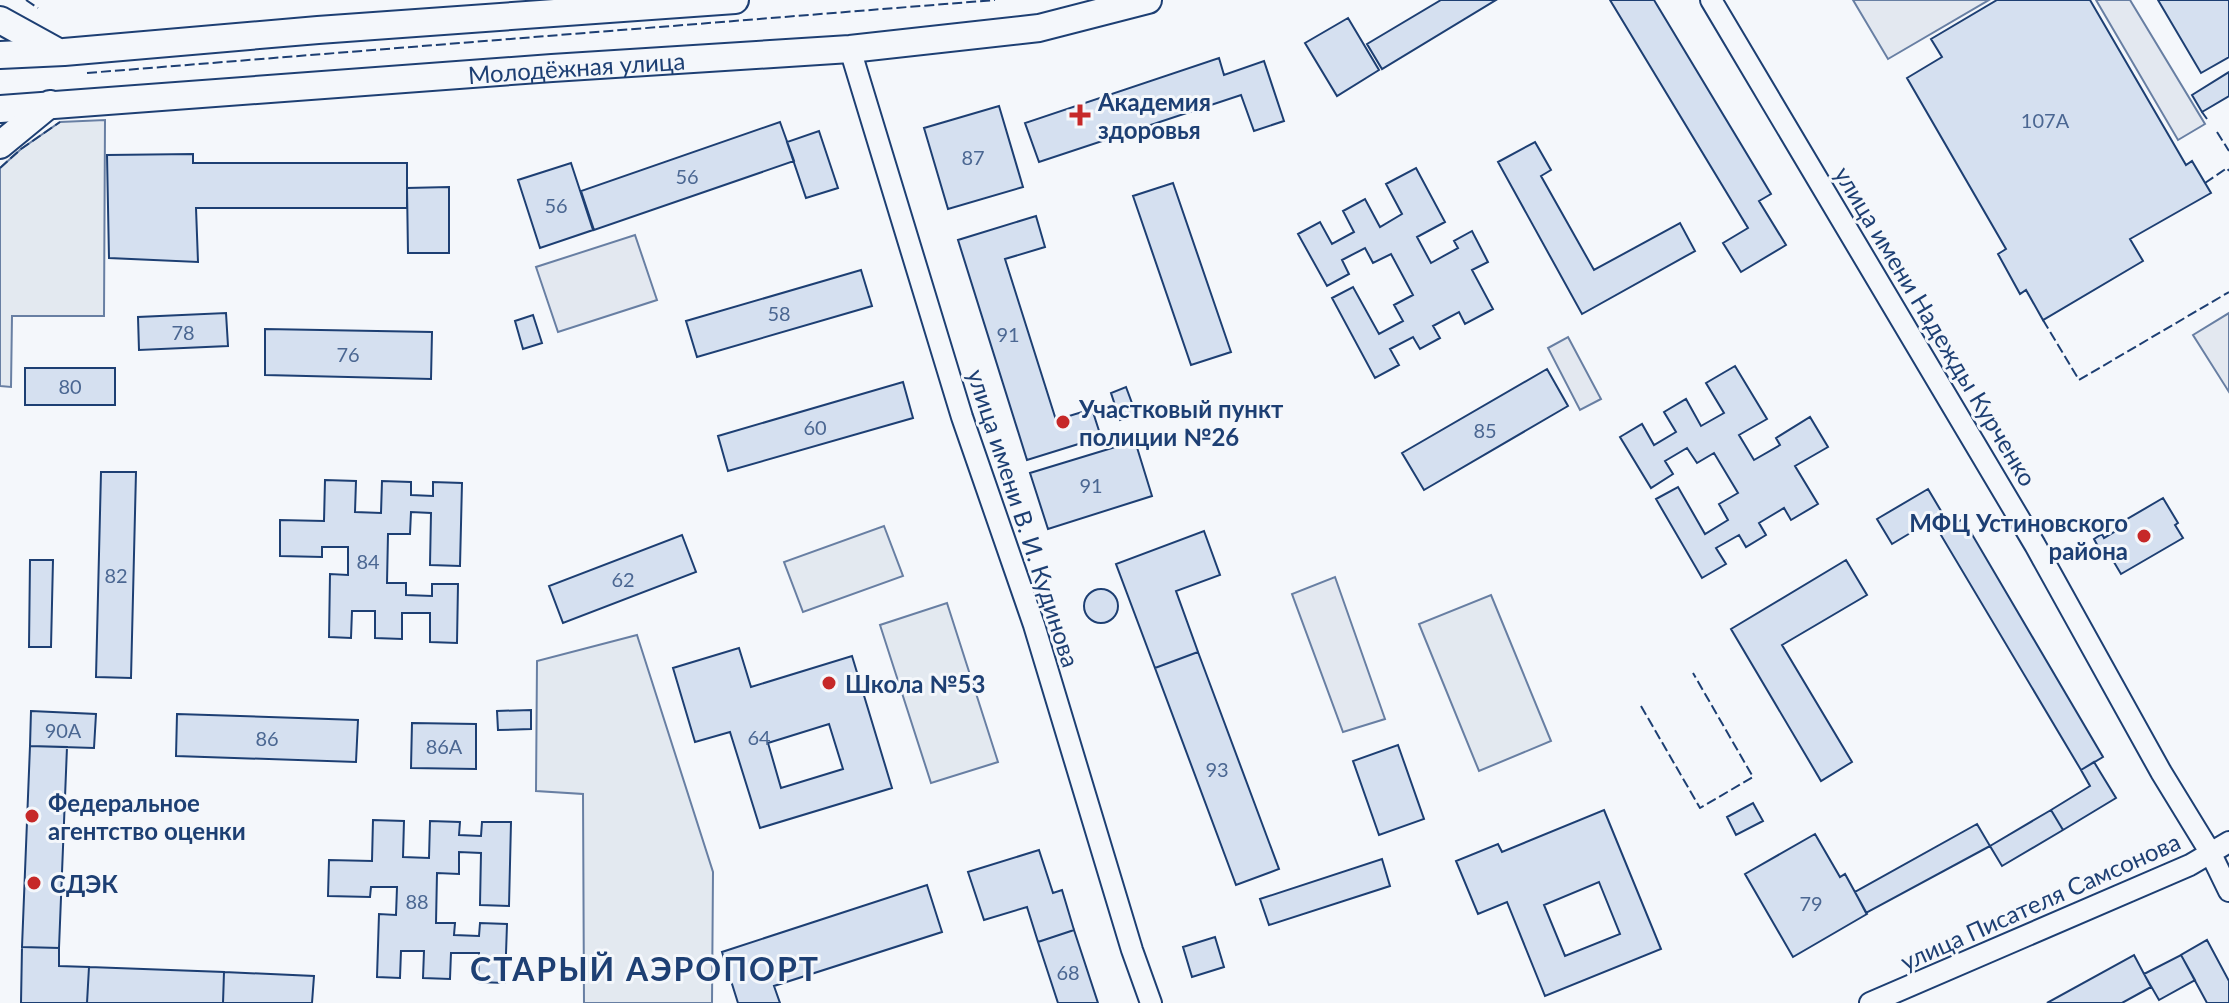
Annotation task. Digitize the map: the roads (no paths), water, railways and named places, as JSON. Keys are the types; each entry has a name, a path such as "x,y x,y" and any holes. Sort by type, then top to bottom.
{"main road":[{"path":"0,55 735,0"},
{"name":"Молодёжная улица","path":"0,109 850,49 1039,28 1148,0"},
{"path":"0,20 58,52"},
{"path":"0,145 50,104"}],"street":[{"name":"улица имени Надежды Курченко","path":"1711,0 1989,465 2161,772 2210,852 2229,891"},
{"name":"улица имени В. И. Кудинова","path":"850,49 962,417 1042,651 1132,950 1151,1003"},
{"name":"улица Писателя Самсонова","path":"1870,1003 2190,865 2229,842"}],"place":[{"name":"Академия здоровья","path":"1080,115"},
{"name":"Участковый пункт полиции №26","path":"1063,422"},
{"name":"МФЦ Устиновского района","path":"2144,536"},
{"name":"Школа №53","path":"829,683"},
{"name":"Федеральное агентство оценки","path":"32,816"},
{"name":"СДЭК","path":"34,883"}],"district":[{"name":"СТАРЫЙ АЭРОПОРТ","path":"645,968"}]}
